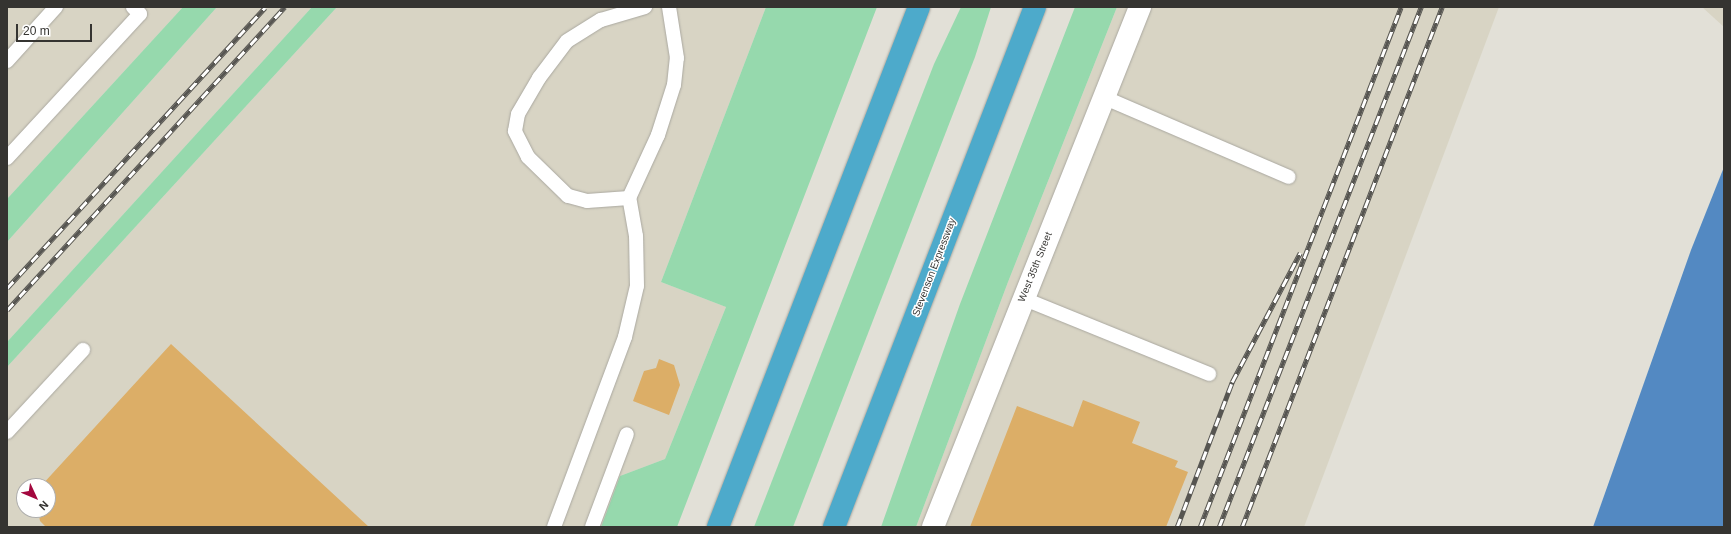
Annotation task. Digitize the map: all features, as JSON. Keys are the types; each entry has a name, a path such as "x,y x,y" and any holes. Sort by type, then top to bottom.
{"highway":[{"path":"718,527 919,7"},
{"name":"Stevenson Expressway","path":"834,527 1035,7"}],"street":[{"name":"West 35th Street","path":"932,527 1022,298 1140,7"}],"lane":[{"path":"7,62 56,7"},
{"path":"7,158 140,14 133,7"},
{"path":"629,198 587,201 568,196 528,157 516,131 522,108 539,78 567,41 601,20 645,7"},
{"path":"554,527 625,336 637,286 637,246 629,198 658,135 674,85 677,58 669,7"},
{"path":"1104,98 1288,177"},
{"path":"1022,298 1209,374"},
{"path":"7,432 83,350"},
{"path":"592,527 627,434"}],"shaded area":[{"path":"7,7 183,7 7,199"},
{"path":"217,7 312,7 7,342 7,242"},
{"path":"337,7 766,7 661,282 726,307 665,459 620,476 601,527 7,527 7,367"},
{"path":"1117,7 1499,7 1304,527 916,527 1008,282"},
{"path":"1702,7 1724,7 1724,27"}],"green space":[{"path":"183,7 217,7 7,242 7,199"},
{"path":"312,7 337,7 7,367 7,342"},
{"path":"766,7 877,7 677,527 601,527 620,476 665,459 726,307 661,282"},
{"path":"961,7 991,7 975,57 793,527 754,527 934,64"},
{"path":"1075,7 1117,7 1008,282 916,527 881,527 960,304"}],"water":[{"path":"1724,167 1724,527 1593,527 1691,250"}],"building":[{"path":"171,344 369,527 46,527 40,521 39,518 56,518 56,478 48,478"},
{"path":"659,359 674,365 680,385 669,415 633,401 644,371 656,368"},
{"path":"1083,400 1140,422 1132,443 1178,461 1175,467 1188,472 1166,527 970,527 1017,406 1073,427"}],"railway":[{"path":"7,288 265,7"},
{"path":"7,310 285,7"},
{"path":"1200,527 1401,7"},
{"path":"1219,527 1421,7"},
{"path":"1242,527 1442,7"},
{"path":"1177,527 1232,382 1300,253"}]}
